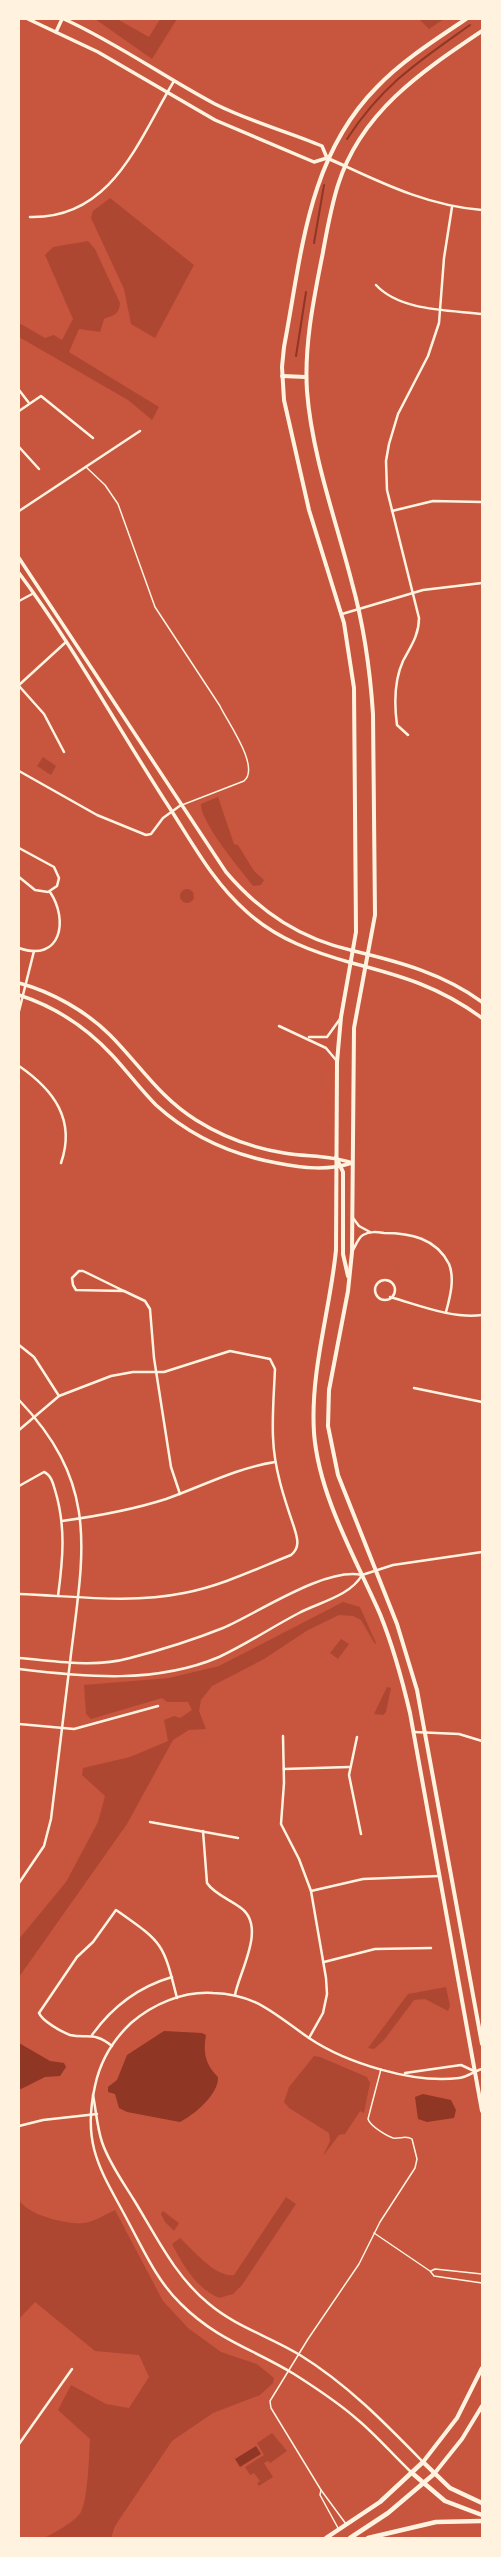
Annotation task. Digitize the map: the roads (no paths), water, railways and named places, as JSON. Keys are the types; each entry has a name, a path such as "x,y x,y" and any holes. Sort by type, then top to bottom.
{"highway":[{"path":"326,2538 380,2502 423,2462 434,2474 456,2492 482,2503"},
{"path":"412,2473 424,2484 452,2504 482,2515"},
{"path":"350,2538 388,2513 434,2474"},
{"path":"368,2538 436,2522 482,2521"}],"main road":[{"path":"466,19 415,53 377,86 341,132 327,158 316,189 300,264 284,347 282,376 284,400 304,489 342,614 352,666 354,695 357,911 354,951 341,1017 337,1062 336,1250 333,1279 316,1368 314,1434 327,1491 393,1649 413,1732 482,2111"},
{"path":"482,31 423,71 392,98 368,126 345,166 334,201 316,285 308,339 306,377 316,447 359,609 367,653 374,714 376,895 369,955 354,1028 352,1252 349,1280 329,1390 328,1426 338,1475 408,1657 425,1732 482,2044"},
{"path":"282,376 306,377"},
{"path":"336,1157 342,1166 343,1254 349,1280"},
{"path":"423,2462 457,2418 482,2368"},
{"path":"434,2474 462,2439 482,2406"}],"street":[{"path":"28,19 98,52 166,94 215,120 314,162 327,158 408,195 452,207 482,210"},
{"path":"56,32 63,19 104,39 174,80 248,120 322,146 327,158"},
{"path":"30,217 65,214 82,207 100,195 124,165 174,80"},
{"path":"408,735 397,725 395,699 398,675 416,640 419,626 414,592 392,511 386,475 389,444 398,414 428,356 442,309 444,258 452,207"},
{"path":"376,285 394,299 442,309 482,314"},
{"path":"19,390 28,403"},
{"path":"19,410 41,396 93,438"},
{"path":"19,511 140,430"},
{"path":"19,447 39,469"},
{"path":"392,511 433,501 482,502"},
{"path":"19,558 181,806 226,872 254,902 298,932 318,942 430,973 482,1002"},
{"path":"19,573 66,642 171,811 217,880 246,912 271,930 296,945 366,967 398,974 433,988 482,1018"},
{"path":"342,614 414,592 444,586 482,583"},
{"path":"19,601 34,593"},
{"path":"64,752 44,714 19,685 66,642"},
{"path":"19,771 97,815 146,835 151,834 163,818 171,811 181,806"},
{"path":"19,848 56,870 59,882 50,892"},
{"path":"19,877 35,890 50,892"},
{"path":"19,948 34,951 50,946 60,931 60,910 50,892"},
{"path":"19,1010 24,997 34,951"},
{"path":"19,983 27,985 68,1004 100,1026 168,1100 210,1128 263,1149 301,1155 336,1157 352,1163"},
{"path":"19,995 54,1009 83,1027 113,1056 158,1106 205,1138 237,1153 268,1162 304,1167 337,1168 352,1163"},
{"path":"307,1037 327,1037 341,1017"},
{"path":"279,1026 307,1037 326,1048 337,1062"},
{"path":"19,1066 46,1088 59,1108 67,1132 66,1148 61,1163"},
{"path":"352,1215 359,1226 371,1232 414,1234 430,1242 442,1254 449,1265 452,1279 446,1312"},
{"path":"352,1252 359,1238 371,1232"},
{"path":"124,1291 76,1290 73,1285 72,1278 76,1272 83,1271 124,1291 149,1305 156,1373 170,1467 180,1494"},
{"path":"390,1298 394,1289 392,1283 386,1280 380,1281 375,1289 377,1295 382,1299 390,1298 446,1312 471,1316 482,1315"},
{"path":"19,1345 34,1357 59,1396"},
{"path":"19,1430 59,1396 122,1374 169,1371 230,1351 270,1359 275,1369 273,1438 275,1462 281,1490 298,1541 296,1550 290,1555 225,1582 185,1593 135,1598 19,1594"},
{"path":"414,1388 482,1402"},
{"path":"19,1400 35,1416 64,1461 75,1490 81,1519 82,1561 79,1597 48,1832 38,1857 19,1883"},
{"path":"62,1521 81,1519 132,1509 180,1494 233,1471 275,1462"},
{"path":"19,1486 41,1472 48,1474 56,1492 62,1521 64,1548 58,1596"},
{"path":"19,1669 68,1675 125,1676 198,1664 233,1650 284,1620 352,1588 362,1575 375,1569 482,1552"},
{"path":"19,1658 102,1663 132,1658 221,1629 270,1604 333,1577 350,1572 362,1575"},
{"path":"19,1724 62,1729 87,1727 158,1706"},
{"path":"413,1732 458,1734 482,1741"},
{"path":"283,1736 284,1769 282,1830 298,1859 310,1892 324,1962 325,2005 319,2023 309,2038"},
{"path":"357,1737 349,1767 349,1780 361,1834"},
{"path":"284,1769 349,1767"},
{"path":"150,1822 238,1838"},
{"path":"203,1831 207,1883 242,1909 250,1923 250,1952 239,1977 235,1995"},
{"path":"310,1892 363,1879 439,1876"},
{"path":"112,2046 92,2035 66,2033 42,2017 40,2013 77,1957 93,1942 116,1910 157,1940 165,1954 177,1998"},
{"path":"324,1962 375,1950 432,1948"},
{"path":"92,2035 109,2014 127,1998 147,1986 172,1977"},
{"path":"412,2473 359,2421 288,2371 215,2333 192,2315 169,2291 150,2263 100,2167 90,2138 89,2115 99,2070 112,2046 138,2018 154,2007 177,1998 202,1993 235,1995 269,2008 309,2038 346,2058 381,2069 428,2079 449,2079 464,2078 475,2071 482,2069"},
{"path":"404,2073 461,2065 475,2071"},
{"path":"93,2094 102,2142 109,2159 184,2280 207,2303 227,2318 298,2354 361,2401 423,2462"},
{"path":"19,2126 43,2120 96,2114"},
{"path":"19,2444 72,2369"}],"lane":[{"path":"86,466 105,485 118,504 155,607 220,706 225,717 229,720 238,736 249,769 249,776 244,781 181,806"},
{"path":"347,2525 321,2490 270,2405 273,2396 298,2354 359,2264 374,2233 413,2172 417,2162 412,2139 407,2137 390,2137 369,2123 368,2117 381,2069"},
{"path":"374,2233 430,2271 434,2276 482,2284"},
{"path":"430,2271 435,2269 482,2274"},
{"path":"321,2490 320,2495 339,2530"}],"waterway":[{"path":"347,139 374,103 402,75 470,25"},
{"path":"314,243 324,185"},
{"path":"296,356 306,292"}]}
